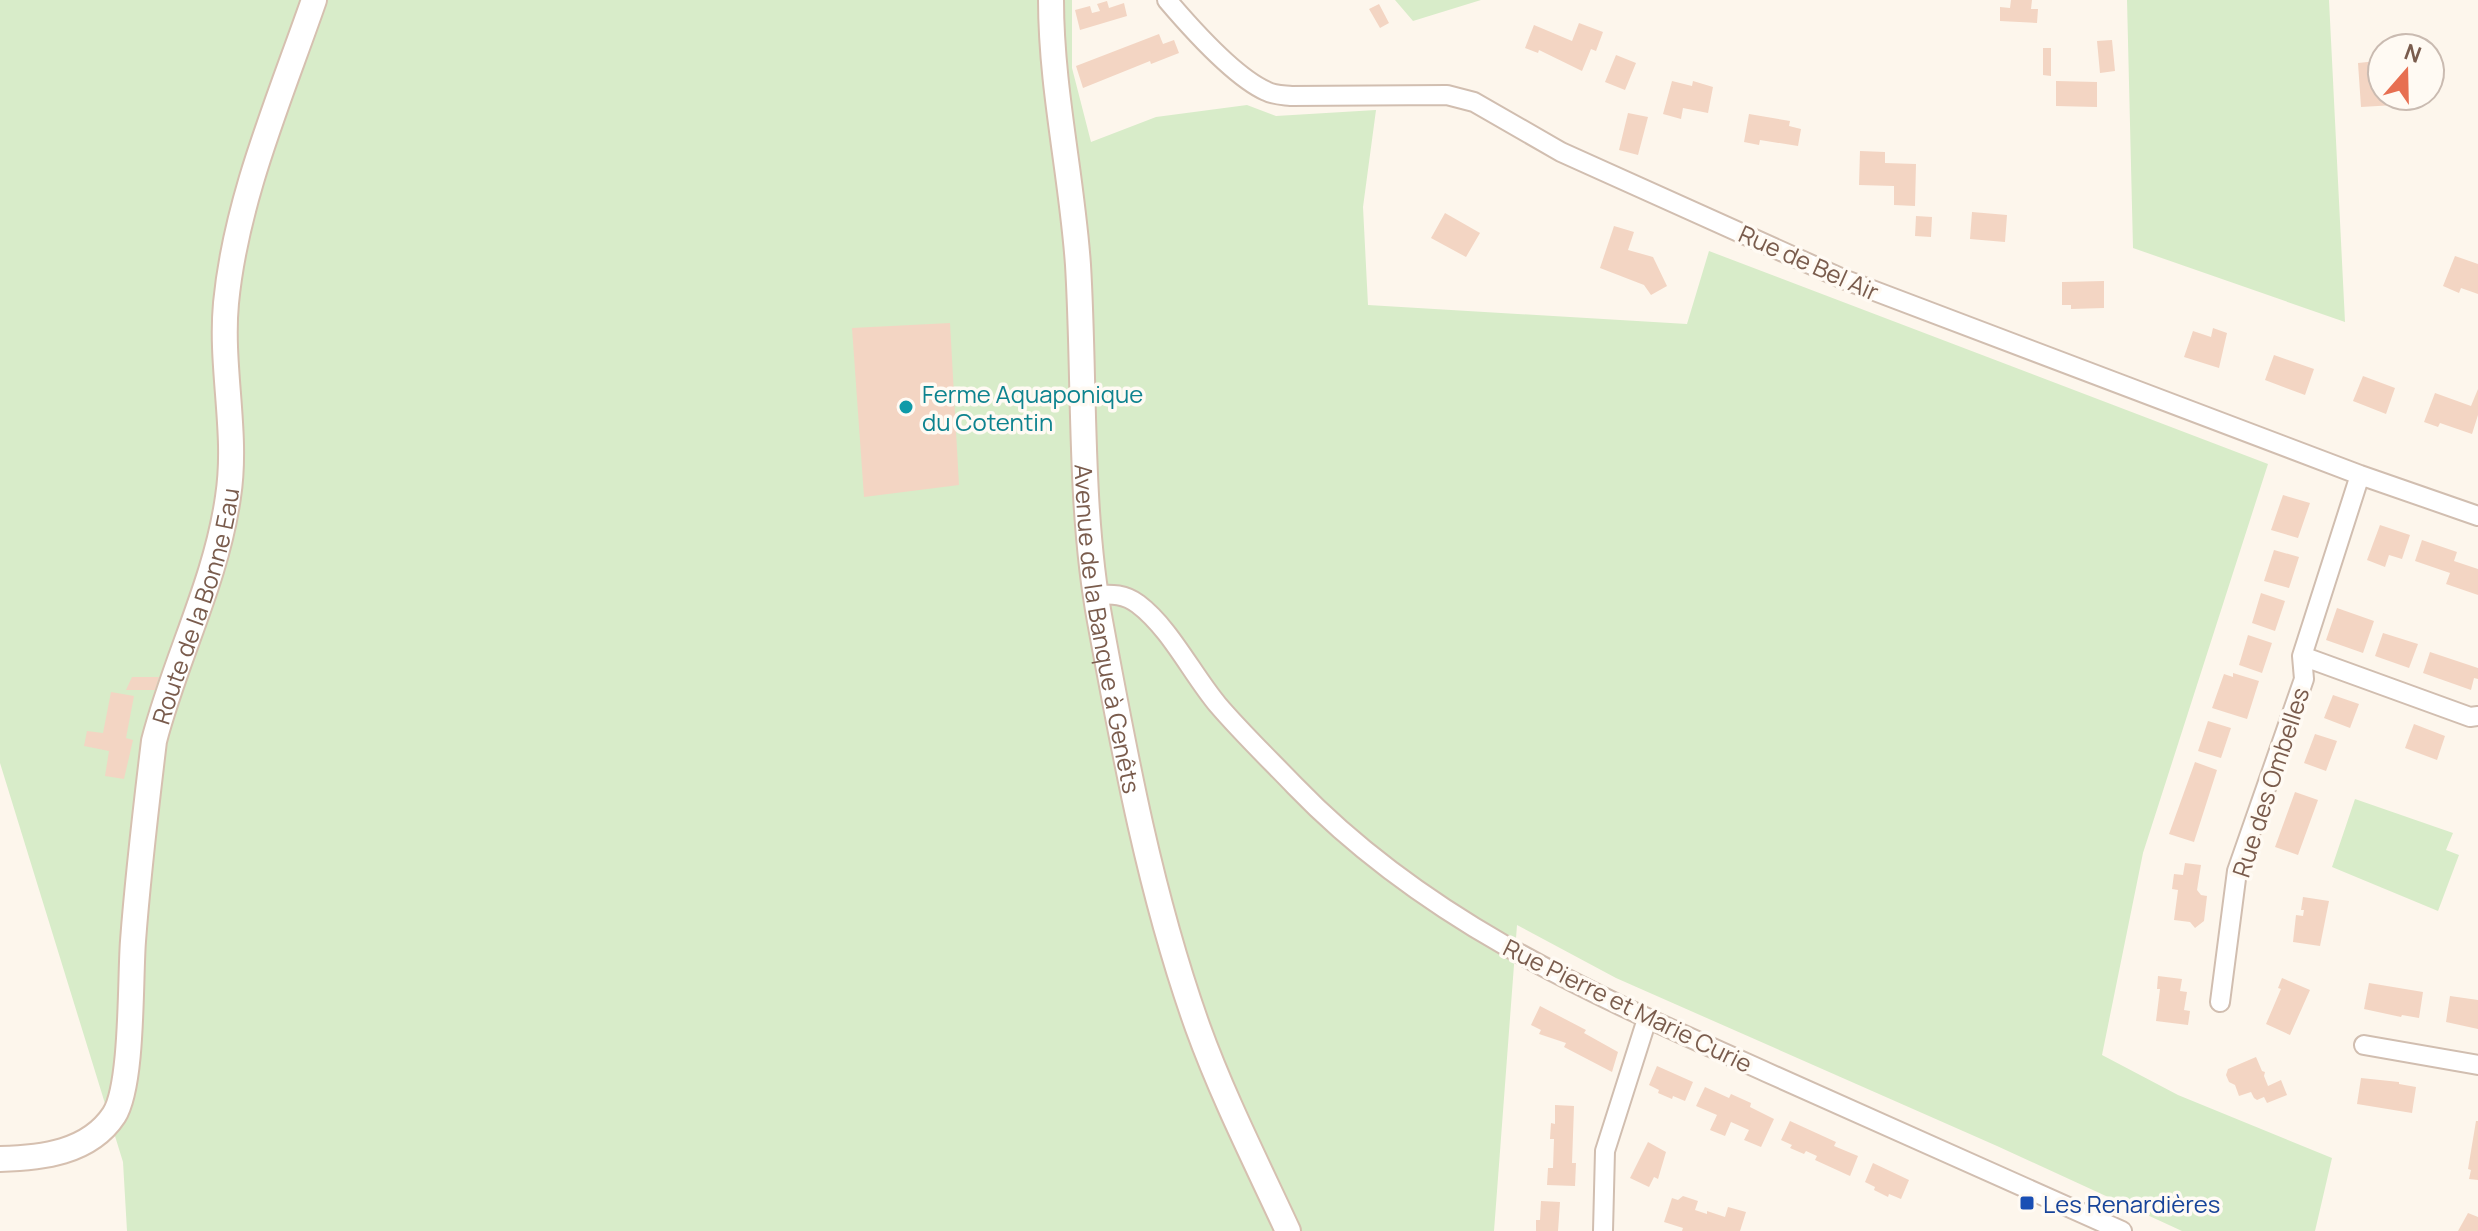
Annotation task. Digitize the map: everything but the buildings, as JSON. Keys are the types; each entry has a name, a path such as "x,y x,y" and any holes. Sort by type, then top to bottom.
{"street":[{"name":"Route de la Bonne Eau","path":"12,1159 64,1152 100,1131 114,1114 123,1088 133,937 154,741 203,597 228,497 230,457 225,351 231,267 260,156 314,0"},
{"name":"Avenue de la Banque à Genêts","path":"1051,0 1052,43 1078,263 1089,527 1100,621 1141,829 1186,994 1224,1093 1288,1231"},
{"name":"Rue de Bel Air","path":"1167,0 1231,65 1269,93 1291,96 1447,95 1474,102 1561,152 1843,279 2360,475 2478,516"},
{"name":"Rue des Ombelles","path":"2220,1002 2237,871 2304,679 2302,656 2360,475"},
{"name":"Rue Pierre et Marie Curie","path":"1097,595 1116,594 1135,602 1151,616 1218,705 1314,805 1382,866 1468,925 1534,964 1647,1019 2110,1228"},
{"path":"2302,656 2470,717 2478,716"},
{"path":"1603,1231 1605,1151 1647,1019"},
{"path":"2364,1045 2478,1065"}],"green space":[{"path":"0,0 1072,0 1072,68 1091,142 1156,117 1247,105 1276,116 1376,110 1363,207 1368,305 1687,324 1709,251 2268,464 2143,853 2102,1055 2178,1095 2332,1158 2315,1231 2182,1231 1616,978 1517,925 1494,1231 127,1231 123,1162 0,763"},
{"path":"1395,0 1481,0 1413,21"},
{"path":"2127,0 2329,0 2345,322 2133,248"},
{"path":"2355,799 2453,833 2446,850 2459,855 2438,911 2332,867"}],"place":[{"name":"Ferme Aquaponique du Cotentin","path":"906,407"},
{"name":"Les Renardières","path":"2027,1203"}]}
